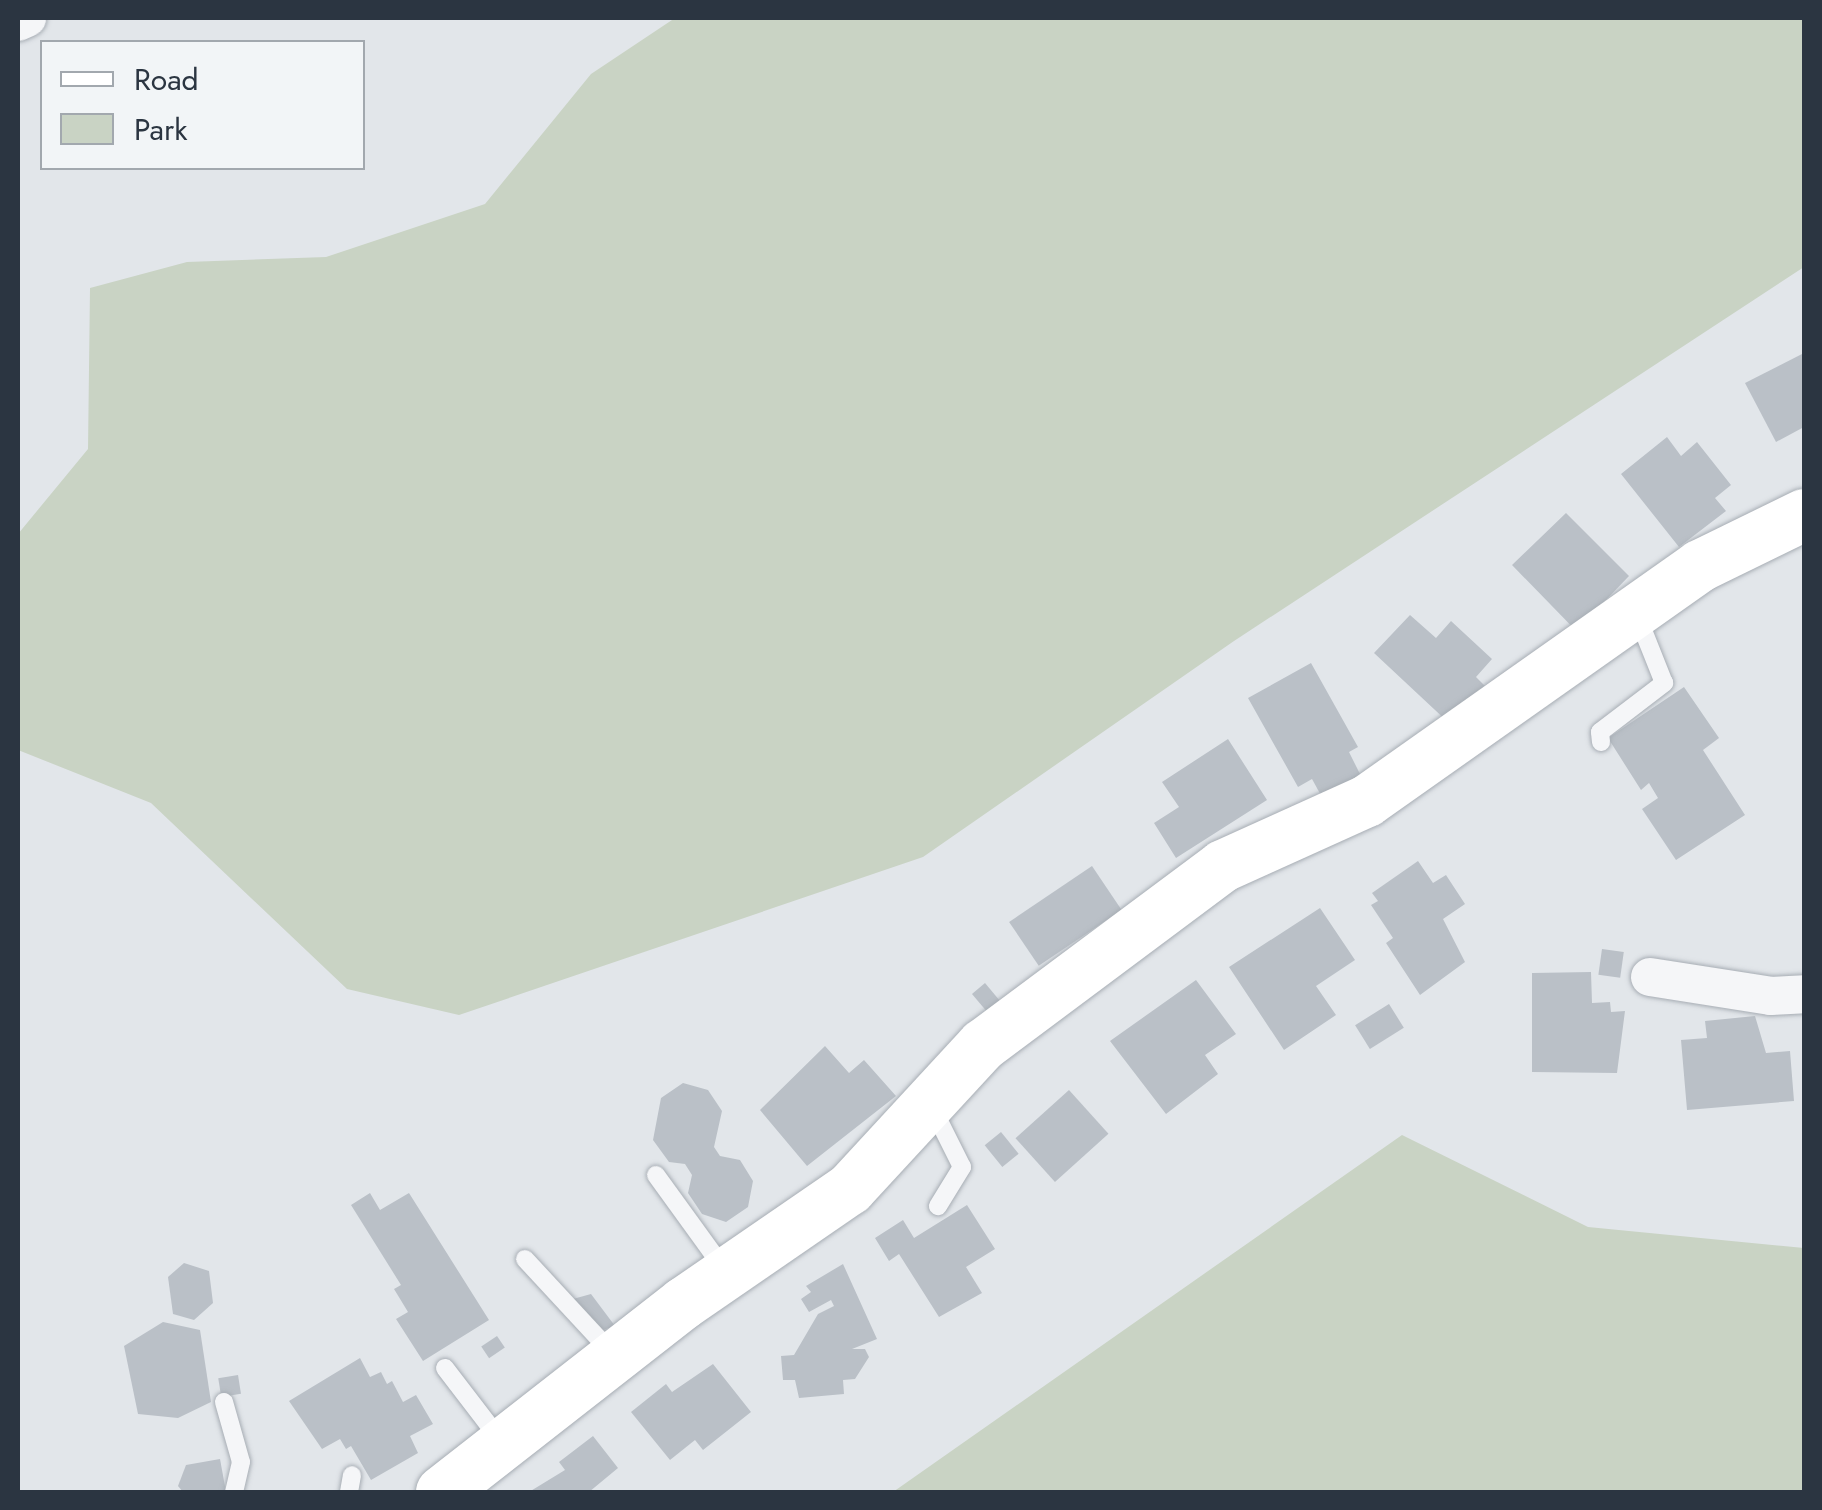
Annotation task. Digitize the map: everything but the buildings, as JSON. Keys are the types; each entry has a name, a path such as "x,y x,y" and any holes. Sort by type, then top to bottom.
{"main road":[{"path":"442,1492 727,1274 850,1189 982,1045 1224,866 1367,801 1700,566 1804,515"}],"street":[{"path":"18,22 28,18"},
{"path":"1650,977 1804,994"}],"lane":[{"path":"1602,742 1600,732 1664,683 1636,612"},
{"path":"930,1103 962,1167 938,1206"},
{"path":"656,1175 727,1274"},
{"path":"525,1259 616,1358"},
{"path":"445,1368 504,1446"},
{"path":"224,1402 241,1462 234,1492"}],"green space":[{"path":"675,18 1804,18 1804,267 1234,641 923,857 459,1015 347,989 151,803 18,750 18,534 88,449 90,288 187,262 326,257 485,204 591,74"},
{"path":"1402,1135 1588,1227 1804,1248 1804,1492 893,1492"}]}
